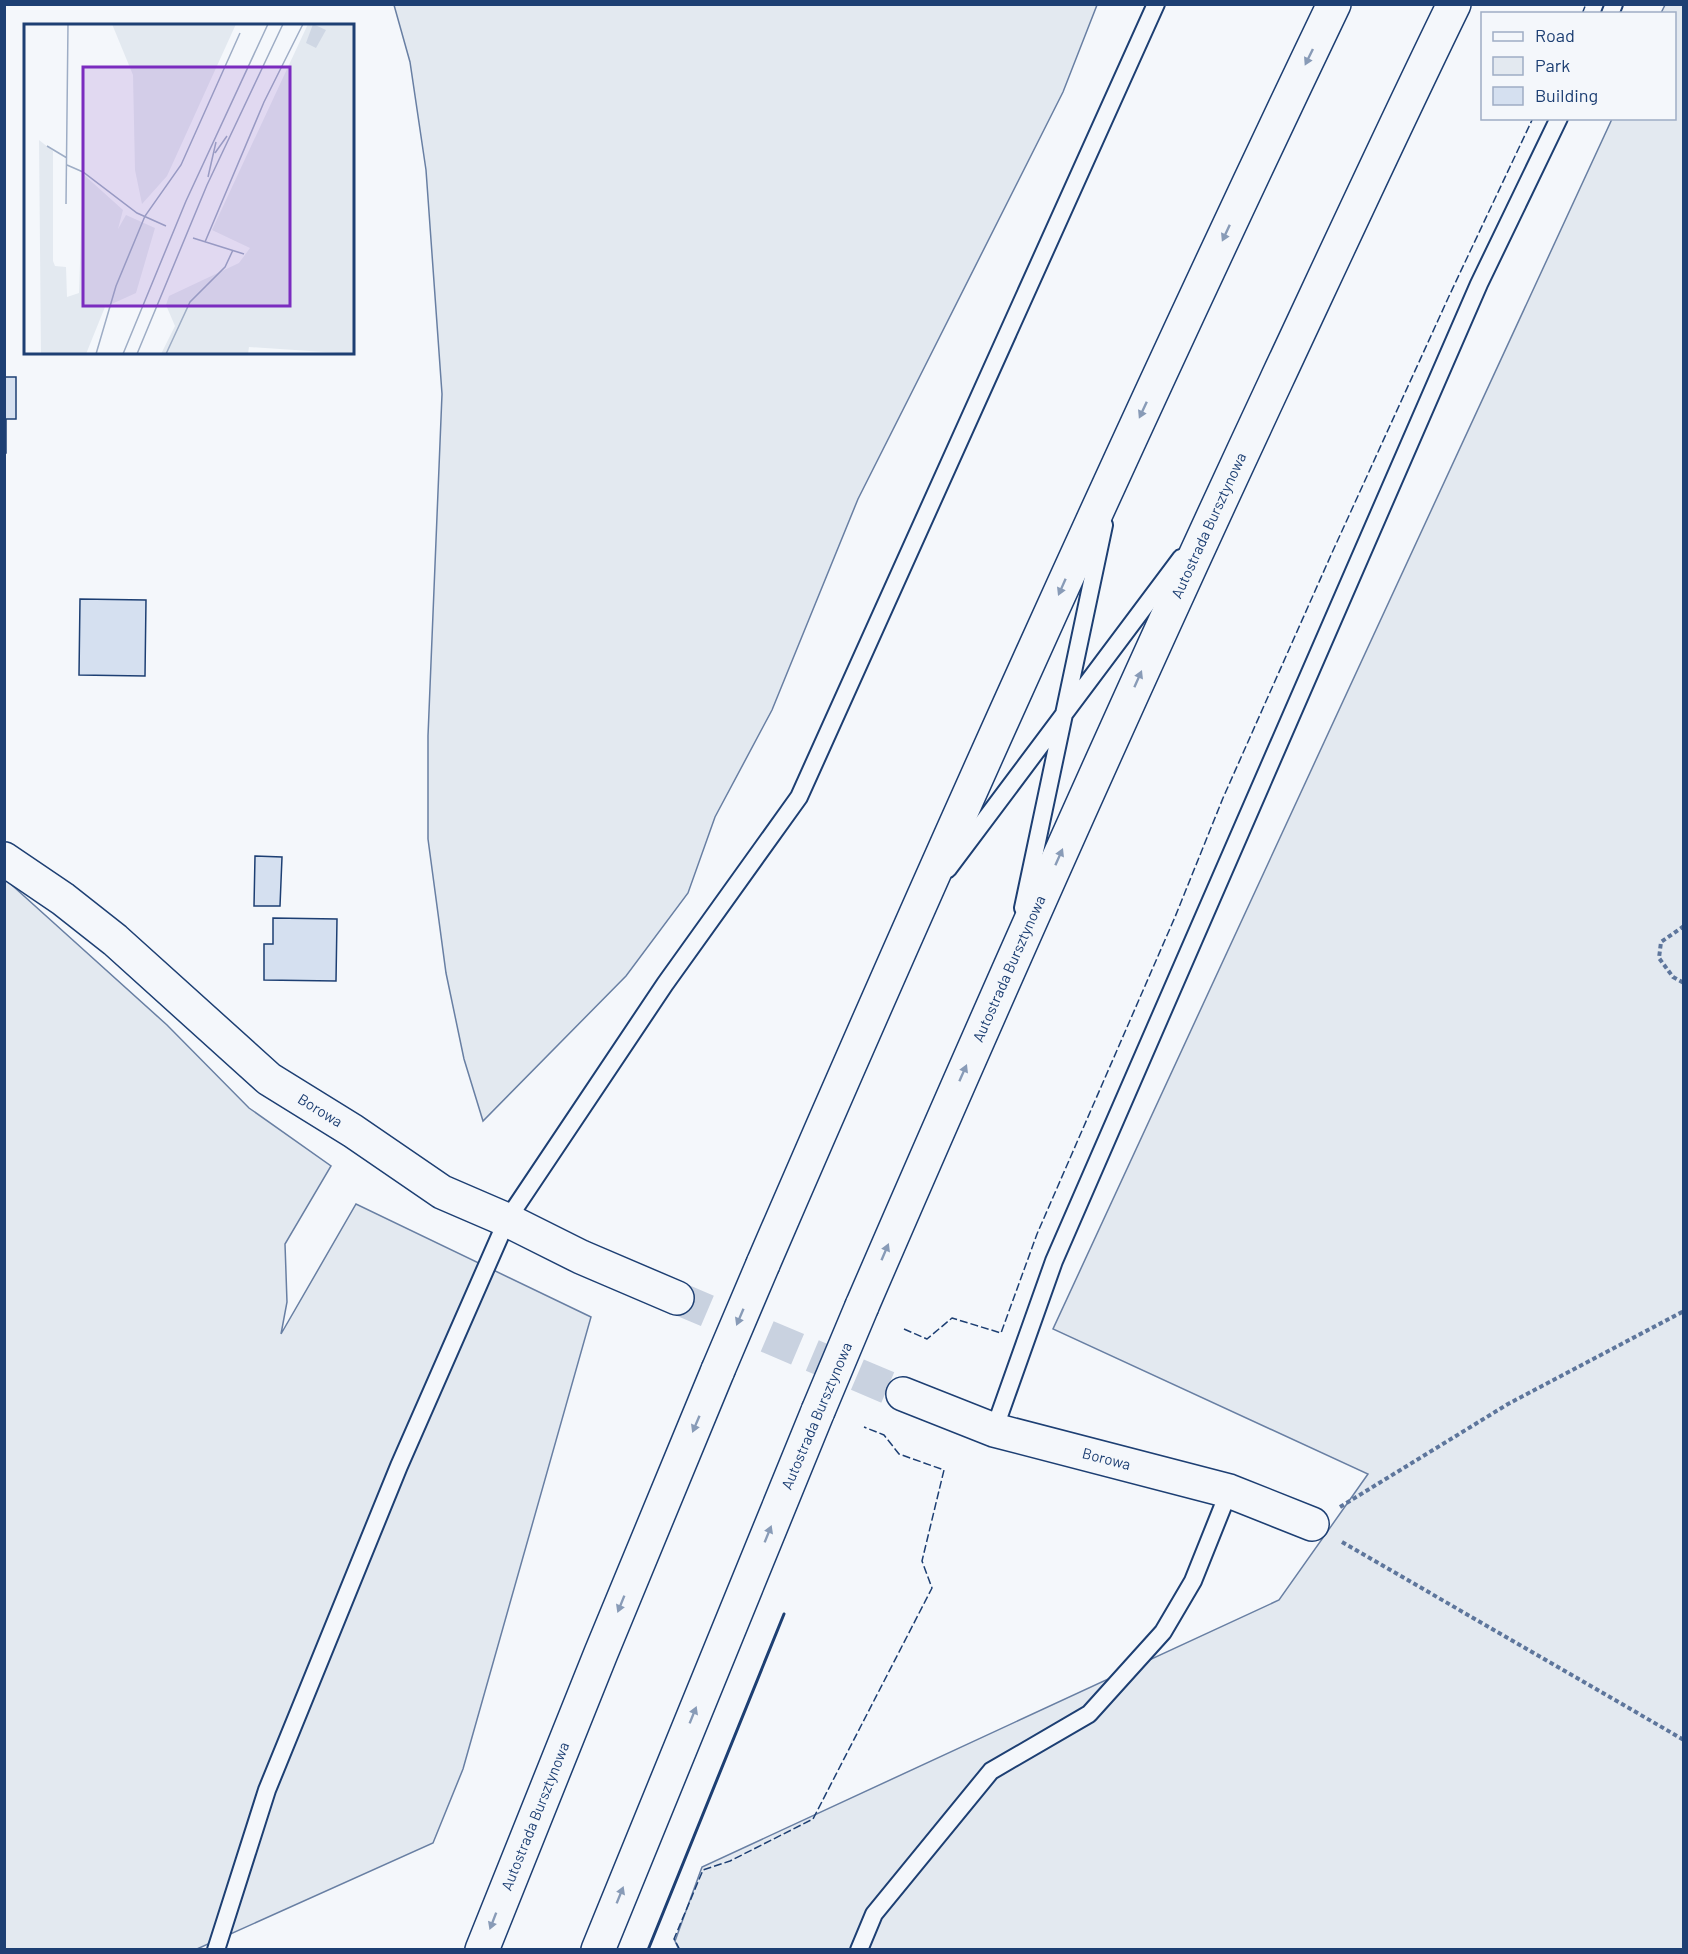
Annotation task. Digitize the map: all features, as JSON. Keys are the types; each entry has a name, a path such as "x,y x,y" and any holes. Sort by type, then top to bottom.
{"main road":[{"name":"Autostrada Bursztynowa","path":"482,1950 718,1370 915,915 1116,468 1335,4"},
{"name":"Autostrada Bursztynowa","path":"598,1950 818,1411 1013,959 1214,514 1454,4"},
{"name":"Borowa","path":"4,858 63,899 115,940 269,1079 353,1131 442,1192 507,1220 581,1257 678,1298"},
{"name":"Borowa","path":"903,1394 994,1430 1229,1491 1312,1524"}],"lane":[{"path":"216,1950 267,1790 399,1466 507,1220 665,984 799,797 1156,4"},
{"path":"994,1430 1054,1261 1479,284 1558,120"},
{"path":"1013,959 1116,468"},
{"path":"915,915 1214,514"},
{"path":"858,1950 874,1914 991,1771 1089,1714 1163,1632 1193,1581 1229,1491"}],"path":[{"path":"1683,927 1661,942 1659,958 1673,977 1683,982"},
{"path":"1683,1311 1508,1404 1312,1524 1683,1740"}],"green space":[{"path":"394,5 1097,5 1063,92 858,499 772,710 715,817 688,893 626,976 483,1121 464,1059 446,973 428,839 428,736 442,394 426,170 410,62"},
{"path":"1665,5 1683,5 1683,1949 679,1950 675,1941 702,1867 1279,1600 1368,1474 1053,1329 1612,120 1676,120 1676,12 1662,12"},
{"path":"4,878 167,1025 249,1108 331,1166 285,1244 287,1302 281,1334 356,1204 591,1317 463,1769 433,1843 197,1949 5,1949"}],"building":[{"path":"4,377 16,377 16,419 6,419 6,453 4,453"},
{"path":"80,599 146,600 145,676 79,675"},
{"path":"255,856 282,857 280,906 254,906"},
{"path":"273,918 337,919 336,981 264,980 264,944 273,944"}],"tunnel":[{"path":"677,1298 903,1394"}],"fence":[{"path":"1583,12 1586,4"},
{"path":"904,1329 927,1339 952,1318 1001,1333 1037,1234 1175,917 1223,798 1331,555 1532,120"},
{"path":"680,1950 674,1939 703,1870 730,1861 813,1819 932,1588 922,1561 944,1470 899,1454 884,1435 864,1427"}],"wall":[{"path":"648,1950 784,1614"}]}
